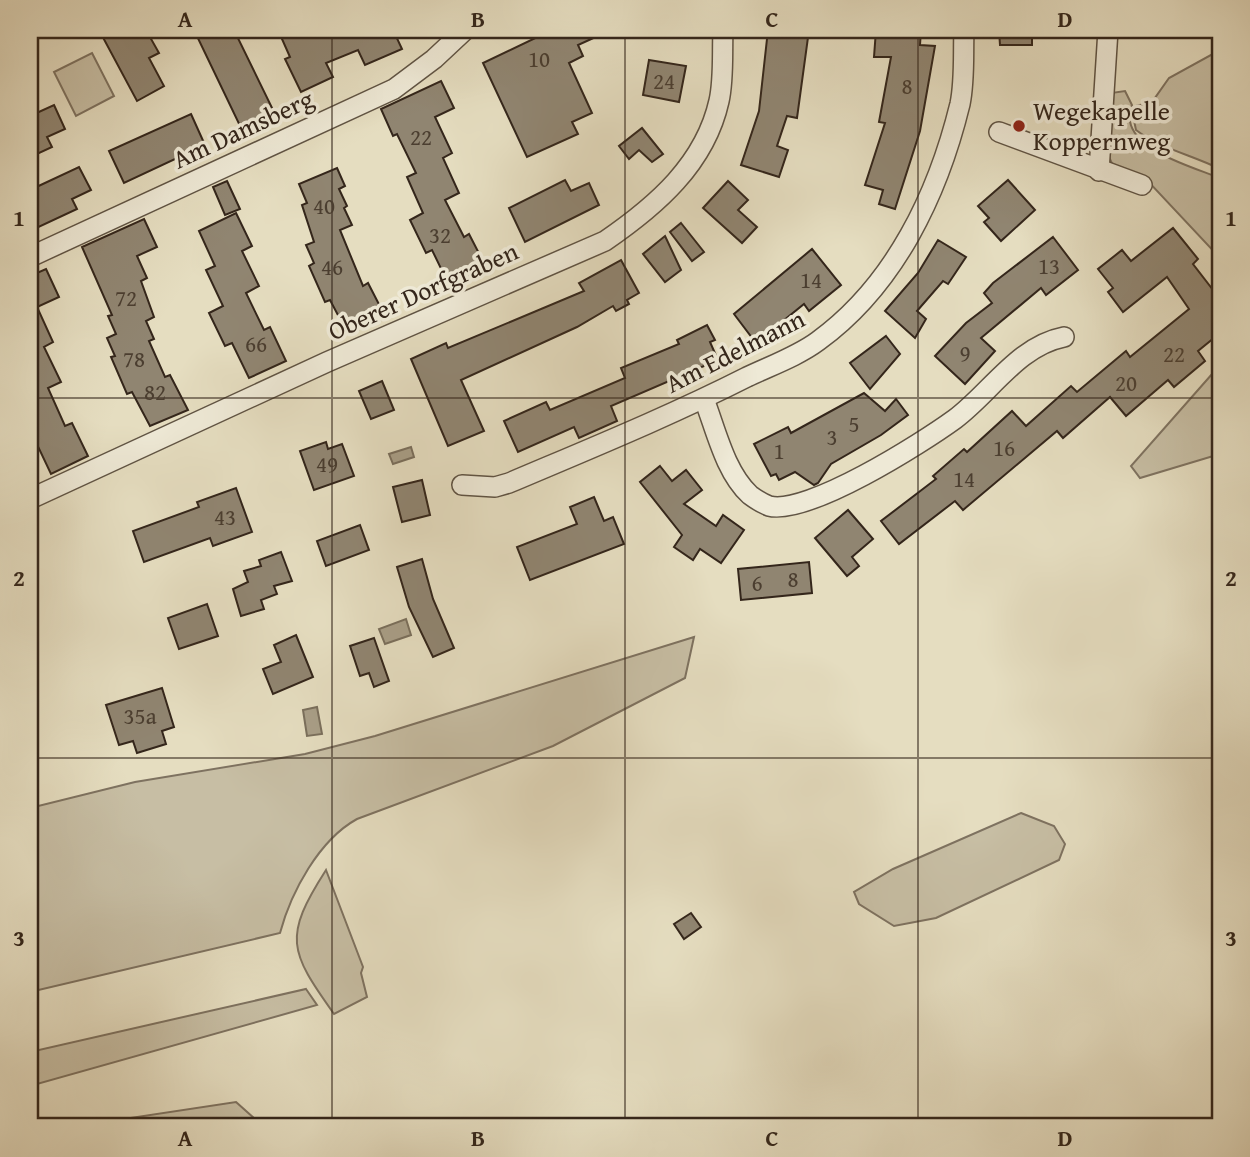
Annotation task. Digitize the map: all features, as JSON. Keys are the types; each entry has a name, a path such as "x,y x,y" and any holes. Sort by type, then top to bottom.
{"street":[{"name":"Am Damsberg","path":"30,257 394,89 434,60 465,30"},
{"name":"Oberer Dorfgraben","path":"30,499 327,362 605,241 643,216 673,187 701,146 719,100 723,30"},
{"name":"Am Edelmann","path":"461,485 487,487 509,483 704,399 817,342 860,304 894,262 919,221 960,104 964,30"},
{"path":"1099,171 1108,30"},
{"path":"999,132 1142,185"},
{"path":"704,399 731,470 750,494 769,506 803,502 844,486 954,419 1026,354 1052,339 1064,337"}],"shaded area":[{"path":"1220,50 1220,169 1146,137 1136,130 1132,111 1136,106 1152,102 1169,78"},
{"path":"92,53 114,96 76,116 54,72"},
{"path":"1125,91 1132,105 1130,120 1134,132 1145,143 1175,161 1220,178 1220,258 1146,179 1114,168 1109,157 1111,93"},
{"path":"1220,365 1220,454 1140,478 1131,466"},
{"path":"411,447 414,457 393,464 389,454"},
{"path":"406,619 411,635 385,644 379,629"},
{"path":"694,637 685,678 553,746 357,819 343,828 308,868 291,901 280,933 30,992 30,808 135,782 305,754 375,736"},
{"path":"317,707 322,734 307,736 303,710"},
{"path":"1021,813 1054,826 1065,844 1059,860 936,918 894,926 859,904 854,892 893,869"},
{"path":"326,870 363,967 361,973 367,997 334,1014 308,974 297,944 303,912"},
{"path":"306,989 317,1005 30,1086 30,1052"},
{"path":"236,1102 264,1127 98,1127 97,1123"}],"building":[{"path":"99,30 146,30 159,53 149,58 164,86 137,101"},
{"path":"194,30 234,30 275,114 242,130"},
{"path":"278,30 384,30 387,37 395,34 402,49 365,65 358,50 326,63 333,77 301,92 285,59 290,57"},
{"path":"552,30 611,30 578,45 583,56 569,63 592,113 572,122 578,134 527,157 483,63"},
{"path":"768,30 809,30 797,118 787,116 777,146 788,150 779,177 741,165 759,111"},
{"path":"876,30 921,30 920,45 935,46 920,131 895,209 879,204 883,190 865,185 885,123 879,122 891,57 874,57"},
{"path":"999,30 1032,30 1032,45 1000,45"},
{"path":"649,60 686,66 679,102 643,95"},
{"path":"441,81 454,108 435,117 452,153 443,158 459,193 445,200 464,237 469,234 486,267 449,285 432,250 426,253 410,220 423,213 407,177 416,173 397,134 393,136 381,109"},
{"path":"54,105 65,129 47,137 52,147 37,154 30,139 30,116"},
{"path":"191,114 205,145 124,183 109,151"},
{"path":"642,128 663,154 652,162 639,150 629,159 619,146"},
{"path":"79,167 91,190 72,199 77,209 30,231 30,190"},
{"path":"337,168 345,186 339,189 347,206 344,208 352,225 340,230 363,286 368,283 386,318 348,334 330,300 325,302 309,266 314,263 306,245 314,242 302,205 307,203 299,184"},
{"path":"565,180 571,191 589,183 599,205 525,242 509,208"},
{"path":"1008,180 1035,210 1001,241 984,222 989,218 978,206"},
{"path":"227,181 240,209 225,215 213,187"},
{"path":"728,181 748,200 738,210 757,227 742,243 703,208"},
{"path":"236,213 252,246 242,251 259,286 246,293 264,330 270,327 286,361 249,378 232,343 225,346 209,313 223,306 206,270 215,266 199,231"},
{"path":"144,219 157,247 137,256 147,278 141,281 154,317 146,321 154,339 149,341 165,377 170,375 188,410 150,426 132,392 127,394 111,357 115,356 107,338 116,334 108,316 112,315 82,247"},
{"path":"681,223 704,252 692,261 670,232"},
{"path":"1173,228 1198,259 1193,264 1220,299 1220,333 1198,351 1205,361 1174,387 1168,380 1126,416 1110,397 1063,438 1057,431 963,510 955,501 899,544 881,521 936,479 933,476 964,449 967,452 1012,411 1026,426 1071,386 1077,392 1126,351 1130,357 1189,309 1167,277 1123,312 1108,292 1113,288 1098,269 1122,250 1131,261"},
{"path":"665,236 681,270 665,282 643,254"},
{"path":"1053,237 1078,270 1046,295 1041,288 981,338 995,351 965,384 935,356 966,323 992,303 984,293 993,283"},
{"path":"938,240 966,257 948,284 943,281 917,311 926,319 915,338 885,311 918,273"},
{"path":"812,249 841,285 809,311 804,304 756,343 734,314"},
{"path":"621,260 639,293 627,300 629,304 616,311 613,306 577,327 461,380 484,431 448,446 411,359 446,343 448,348 584,291 579,283"},
{"path":"46,269 59,297 37,307 53,342 44,347 61,382 48,388 65,426 72,423 88,456 51,474 34,438 30,441 30,276"},
{"path":"707,325 715,340 710,342 718,360 611,406 617,421 579,438 574,427 518,452 504,421 546,402 550,410 625,378 621,368 679,344 677,340"},
{"path":"886,336 900,354 870,389 850,363"},
{"path":"382,381 394,410 371,419 359,391"},
{"path":"864,393 885,411 896,399 908,415 881,435 831,464 814,485 795,472 779,480 776,474 771,476 754,444 788,427 791,433"},
{"path":"326,442 328,449 342,444 354,476 314,490 300,451"},
{"path":"660,466 672,481 686,470 702,490 684,504 716,526 723,515 744,530 721,563 700,549 693,560 674,547 682,535 640,482"},
{"path":"422,480 430,515 402,522 393,487"},
{"path":"236,488 252,532 213,546 210,538 144,562 133,531 199,507 197,502"},
{"path":"594,497 604,521 613,517 624,544 530,580 517,547 577,524 570,507"},
{"path":"848,510 873,539 852,557 859,566 847,576 815,538"},
{"path":"360,525 369,550 326,566 317,541"},
{"path":"281,552 292,581 274,586 277,594 261,600 264,609 241,616 233,589 248,582 244,571 261,566 259,560"},
{"path":"422,559 433,599 454,648 433,657 409,607 397,567"},
{"path":"809,562 812,593 741,600 738,569"},
{"path":"207,604 218,636 179,649 168,618"},
{"path":"296,635 313,677 273,694 263,669 281,662 274,645"},
{"path":"374,638 389,681 374,687 369,673 360,676 350,646"},
{"path":"162,688 174,727 162,731 166,744 137,753 133,741 119,745 106,705"},
{"path":"691,913 701,927 684,939 674,924"}],"place":[{"name":"Wegekapelle Koppernweg","path":"1019,126"}]}
